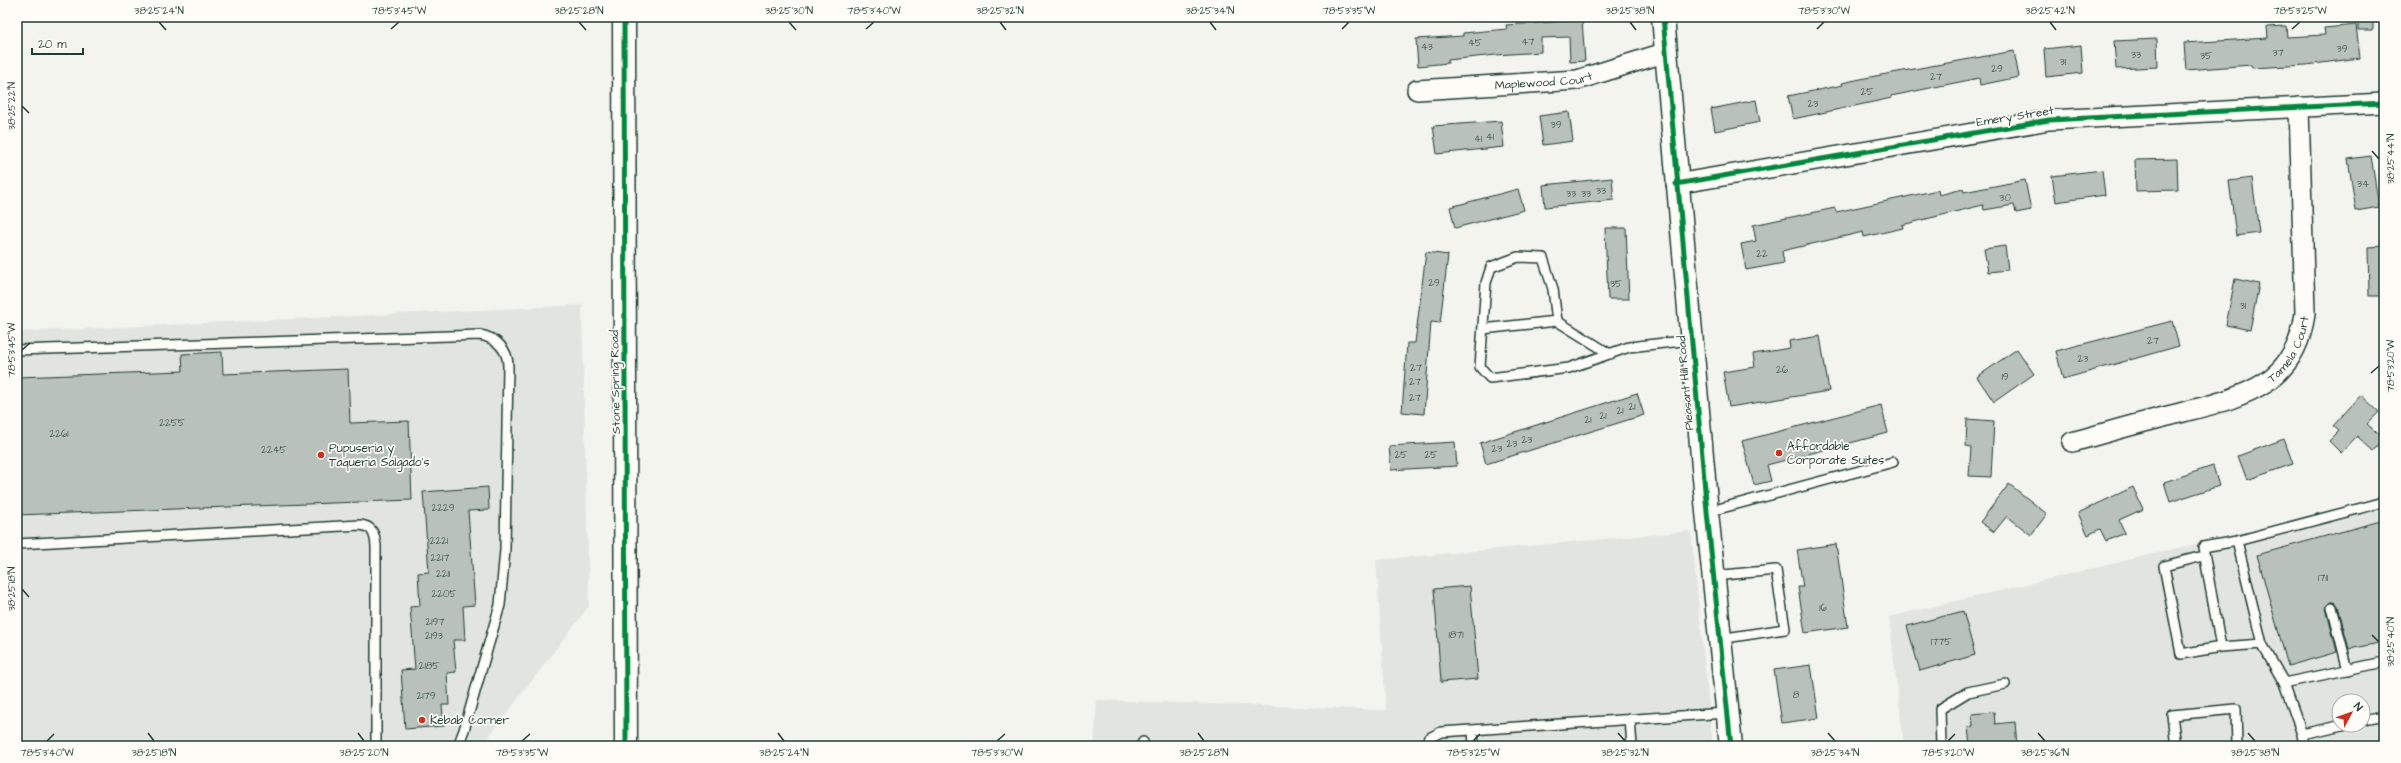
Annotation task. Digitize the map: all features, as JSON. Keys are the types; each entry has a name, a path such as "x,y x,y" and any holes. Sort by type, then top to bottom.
{"street":[{"name":"Stone Spring Road","path":"624,17 626,746"},
{"name":"Pleasant Hill Road","path":"1663,17 1667,52 1676,184 1726,713 1731,746"},
{"name":"Maplewood Court","path":"1417,90 1577,80 1667,52"},
{"name":"Emery Street","path":"1676,184 2049,120 2384,103"},
{"name":"Tamela Court","path":"2072,442 2237,398 2271,380 2289,360 2301,337 2305,313 2299,107"}],"lane":[{"path":"1557,321 1553,289 1543,258 1518,257 1491,267 1486,283 1480,367 1490,378 1569,368 1629,347 1691,340"},
{"path":"1483,329 1557,321 1610,354"},
{"path":"17,350 480,335 491,338 498,344 507,357 508,366 503,589 496,619 458,746"},
{"path":"1707,512 1893,462"},
{"path":"2221,647 2203,547 2237,541 2384,502"},
{"path":"17,544 360,525 370,528 375,536 376,546 376,746"},
{"path":"2237,541 2262,644 2284,683 2302,734 2304,746"},
{"path":"2204,556 2164,566 2181,654 2221,647 2262,644"},
{"path":"1714,576 1776,570 1785,629 1719,639"},
{"path":"2332,607 2348,670"},
{"path":"2284,683 2384,662"},
{"path":"1940,746 1940,709 1968,692 2005,684"},
{"path":"2176,746 2172,715 2236,709 2237,746"},
{"path":"1424,746 1429,738 1440,732 1726,713"},
{"path":"2371,718 2384,716"},
{"path":"1630,719 1632,746"},
{"path":"2302,734 2331,728"},
{"path":"1473,730 1474,746"}],"shaded area":[{"path":"582,305 589,606 482,746 17,746 17,332"},
{"path":"2384,499 2384,746 1904,746 1889,617"},
{"path":"1691,531 1713,746 1094,746 1097,700 1386,710 1376,560"}],"building":[{"path":"2358,17 2373,17 2373,30 2358,30"},
{"path":"1582,20 1585,61 1570,62 1569,37 1541,38 1541,52 1448,60 1448,63 1418,66 1416,39 1463,36 1463,33 1507,29 1506,25"},
{"path":"2356,25 2360,58 2306,65 2252,68 2251,65 2186,70 2184,43 2268,38 2267,27 2286,26 2287,37 2325,35 2324,28"},
{"path":"2157,39 2158,67 2116,69 2114,41"},
{"path":"2081,45 2083,73 2046,77 2044,49"},
{"path":"2014,51 2019,77 1980,85 1979,78 1891,96 1892,98 1793,119 1788,96 1843,85 1842,83 1870,77"},
{"path":"1756,100 1760,122 1715,131 1711,109"},
{"path":"1569,112 1573,141 1543,145 1539,116"},
{"path":"1501,121 1504,147 1437,154 1433,126"},
{"path":"2371,156 2379,207 2356,211 2348,159"},
{"path":"2177,159 2178,190 2136,191 2135,160"},
{"path":"2102,170 2105,195 2056,202 2052,176"},
{"path":"1612,178 1614,200 1545,207 1543,185"},
{"path":"2252,178 2259,233 2236,236 2229,181"},
{"path":"2025,180 2031,210 2016,213 2014,205 1984,210 1983,205 1902,225 1903,228 1864,237 1863,232 1782,251 1784,263 1746,270 1741,244 1756,241 1753,225 1835,208 1836,212 1938,190 1939,195 1963,189 1964,192"},
{"path":"1518,189 1524,210 1455,228 1450,207"},
{"path":"1605,228 1626,228 1629,299 1608,299"},
{"path":"2005,246 2008,270 1988,272 1984,249"},
{"path":"2384,246 2384,296 2369,296 2368,247"},
{"path":"1426,252 1448,255 1440,323 1431,322 1424,414 1402,412 1407,343 1415,343"},
{"path":"2235,279 2259,284 2250,330 2226,325"},
{"path":"2172,321 2179,346 2063,379 2056,351"},
{"path":"1820,336 1829,391 1729,407 1723,372 1755,367 1753,354 1790,348 1789,341"},
{"path":"2017,349 2034,374 1994,402 1977,377"},
{"path":"222,352 223,374 348,369 350,423 409,421 412,500 17,515 17,377 183,371 182,354"},
{"path":"1637,393 1644,415 1486,464 1480,443"},
{"path":"2361,395 2379,412 2367,424 2384,439 2373,451 2357,436 2341,453 2329,441 2339,431 2333,426"},
{"name":"Affordable Corporate Suites","path":"1881,405 1888,433 1767,465 1771,481 1754,485 1742,441"},
{"path":"1967,419 1994,421 1991,477 1969,476 1971,447 1966,446"},
{"path":"2284,439 2293,464 2247,480 2238,456"},
{"path":"1455,442 1457,466 1391,470 1389,446"},
{"path":"2213,466 2219,486 2170,502 2164,482"},
{"path":"2009,484 2047,514 2031,535 2007,516 1994,532 1980,522"},
{"path":"488,487 489,510 468,511 475,605 463,606 465,640 453,640 456,672 447,673 449,705 442,705 444,726 405,729 401,670 415,669 410,607 420,606 418,573 429,572 423,492"},
{"path":"2133,487 2143,509 2119,520 2125,533 2106,541 2100,529 2088,535 2078,513"},
{"path":"2384,520 2384,642 2349,649 2338,606 2334,601 2330,601 2326,608 2337,652 2288,666 2257,555"},
{"path":"1836,544 1848,627 1805,633 1798,587 1803,587 1797,550"},
{"path":"1470,586 1478,679 1441,682 1434,589"},
{"path":"1963,611 1975,655 1920,671 1907,626"},
{"path":"1811,665 1819,718 1782,723 1774,670"},
{"path":"1994,712 1995,724 2015,722 2017,746 1970,746 1968,727 1973,726 1972,714"}],"cycle path":[{"path":"624,17 626,746"},
{"path":"1663,17 1707,512 1731,746"},
{"path":"1676,184 2049,120 2384,103"}],"place":[{"name":"Affordable Corporate Suites","path":"1779,453"},
{"name":"Pupuseria y Taqueria Salgado's","path":"321,455"},
{"name":"Kebab Corner","path":"422,720"}]}
